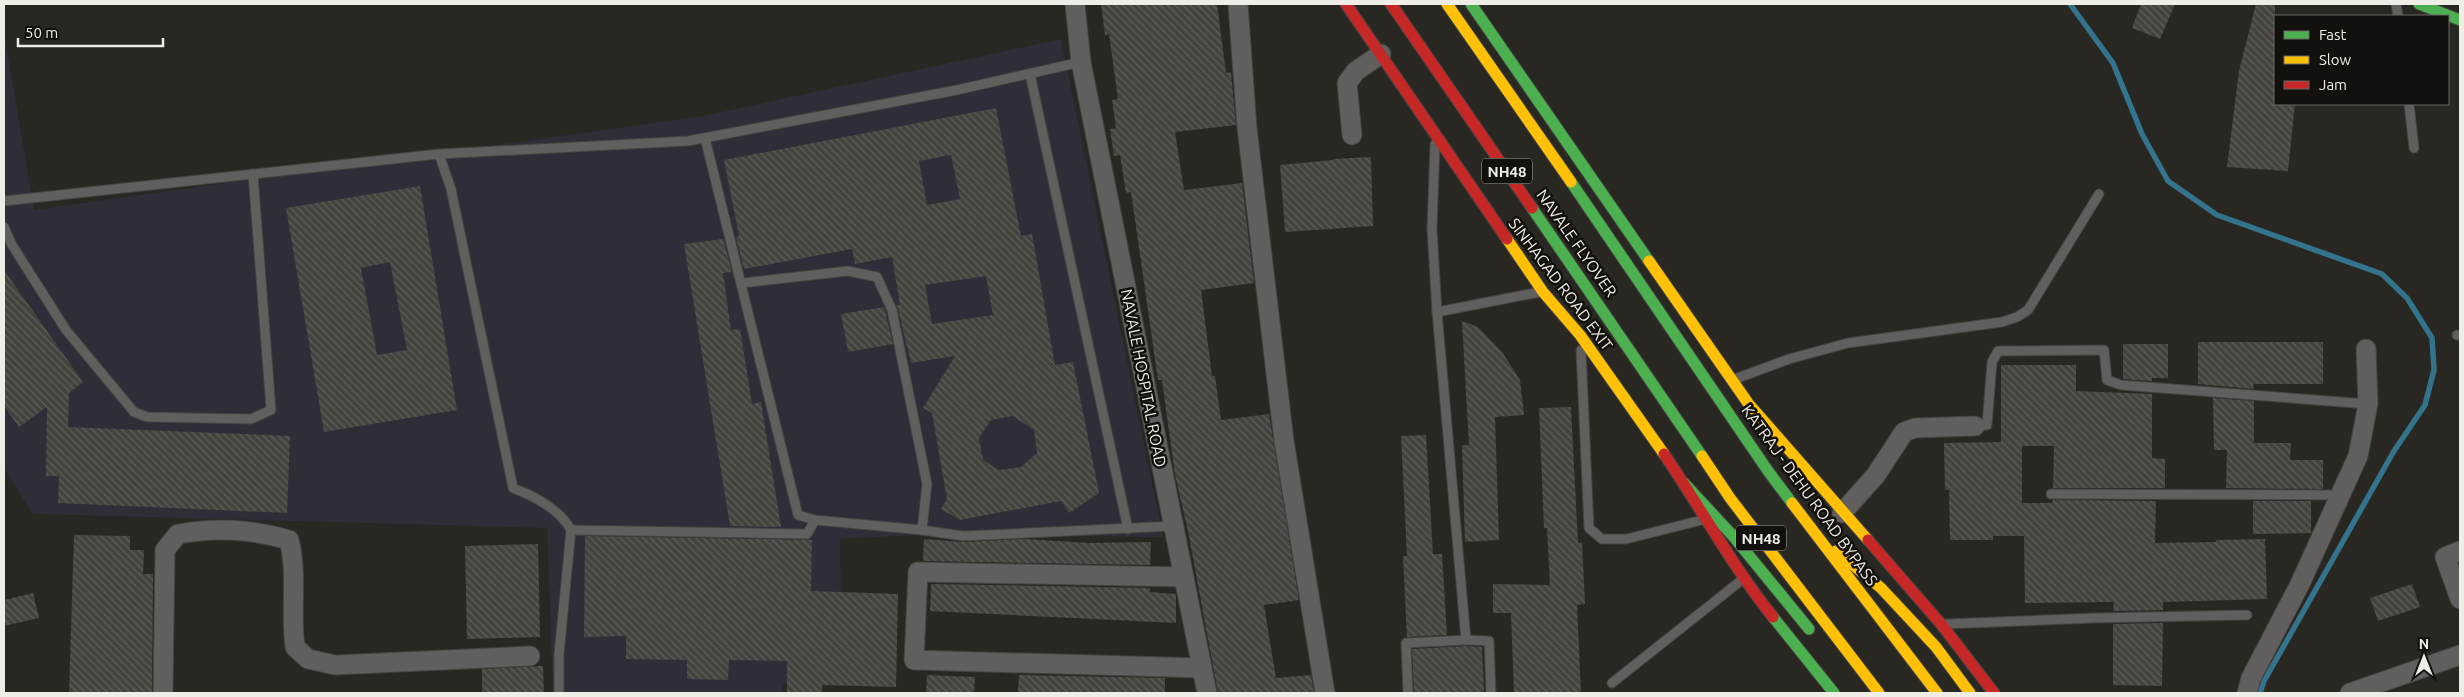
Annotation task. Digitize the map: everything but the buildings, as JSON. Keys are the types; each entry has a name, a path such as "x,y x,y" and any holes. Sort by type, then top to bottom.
{"main road":[{"name":"SINHAGAD ROAD EXIT","path":"1346,4 1543,292 1580,335 1684,484"},
{"name":"NAVALE FLYOVER","path":"1391,4 1650,378 1730,498 1879,693"},
{"name":"NAVALE FLYOVER","path":"1447,4 1662,313"},
{"path":"1471,4 1748,403 1842,513 1941,624 1994,693"},
{"path":"2419,4 2447,15"},
{"name":"KATRAJ - DEHU ROAD BYPASS","path":"1662,313 1768,471 1937,693"},
{"path":"1684,484 1705,520 1766,608 1834,693"},
{"path":"1684,484 1715,513 1773,588 1819,640"},
{"path":"1816,534 1881,588 1936,647 1970,693"},
{"path":"1936,647 1950,636"},
{"path":"1842,665 1879,693"}],"street":[{"name":"NAVALE HOSPITAL ROAD","path":"1075,4 1081,62 1207,693"},
{"path":"1238,4 1246,128 1284,441 1325,693"},
{"path":"1352,136 1347,83 1356,72 1381,54"},
{"path":"2248,693 2251,678 2300,584 2358,456 2368,404 2366,349"},
{"path":"1842,513 1876,476 1904,432 1915,428 1975,426"},
{"path":"163,693 165,550 178,534 210,528 245,530 289,540 294,557 293,630 295,647 308,659 335,665 530,656"},
{"path":"2460,551 2445,557 2460,599"},
{"path":"1184,577 918,572 914,660 1202,668"},
{"path":"2352,693 2460,656"}],"lane":[{"path":"4,200 439,154 688,141 957,90 1081,62"},
{"path":"1030,74 1128,529"},
{"path":"2409,105 2414,148"},
{"path":"1435,134 1432,229 1437,312 1466,640"},
{"path":"704,138 742,283 798,514 816,520 922,530 963,536 1174,526"},
{"path":"439,154 453,198 513,488 532,495 566,520 571,530 558,654 559,693"},
{"path":"4,227 12,245 66,330 134,412 147,417 252,420 271,410 253,174"},
{"path":"1732,380 1788,359 1839,345 2002,322 2017,317 2028,310 2099,194"},
{"path":"742,283 848,271 877,277 892,310 927,484 922,530"},
{"path":"1437,312 1543,292"},
{"path":"1580,335 1589,528 1602,539 1626,539 1705,520"},
{"path":"1975,426 1987,425 1992,362 1998,351 2104,350 2107,380 2121,385 2368,404"},
{"path":"2051,494 2340,495"},
{"path":"571,530 807,534 816,520"},
{"path":"1612,683 1745,577"},
{"path":"1941,624 2247,615"},
{"path":"1408,693 1406,643 1466,640 1489,641 1491,693"}],"shaded area":[{"path":"4,32 34,210 703,116 1061,39 1163,537 917,535 840,539 842,683 783,684 783,693 553,693 547,528 33,514 4,468"}],"waterway":[{"path":"2070,4 2113,63 2142,134 2168,181 2217,215 2382,274 2407,298 2432,338 2434,370 2425,405 2394,451 2264,681 2260,693"}],"traffic: fast":[{"path":"1471,4 1649,261"},
{"path":"2419,4 2447,15"},
{"path":"2449,16 2460,20"},
{"path":"1571,182 1768,471 1792,503"},
{"path":"1532,208 1702,456"},
{"path":"1684,483 1733,536 1809,629"},
{"path":"1773,617 1834,693"}],"traffic: slow":[{"path":"1447,4 1571,182"},
{"path":"1507,239 1543,292 1580,335 1664,454"},
{"path":"1649,261 1748,403 1868,540"},
{"path":"1702,456 1730,498 1879,693"},
{"path":"1792,503 1937,693"},
{"path":"1836,551 1881,588 1936,647 1970,693"}],"traffic: jam":[{"path":"1346,4 1507,239"},
{"path":"1391,4 1532,208"},
{"path":"1664,454 1730,557 1773,617"},
{"path":"1868,540 1941,624 1994,693"}]}
